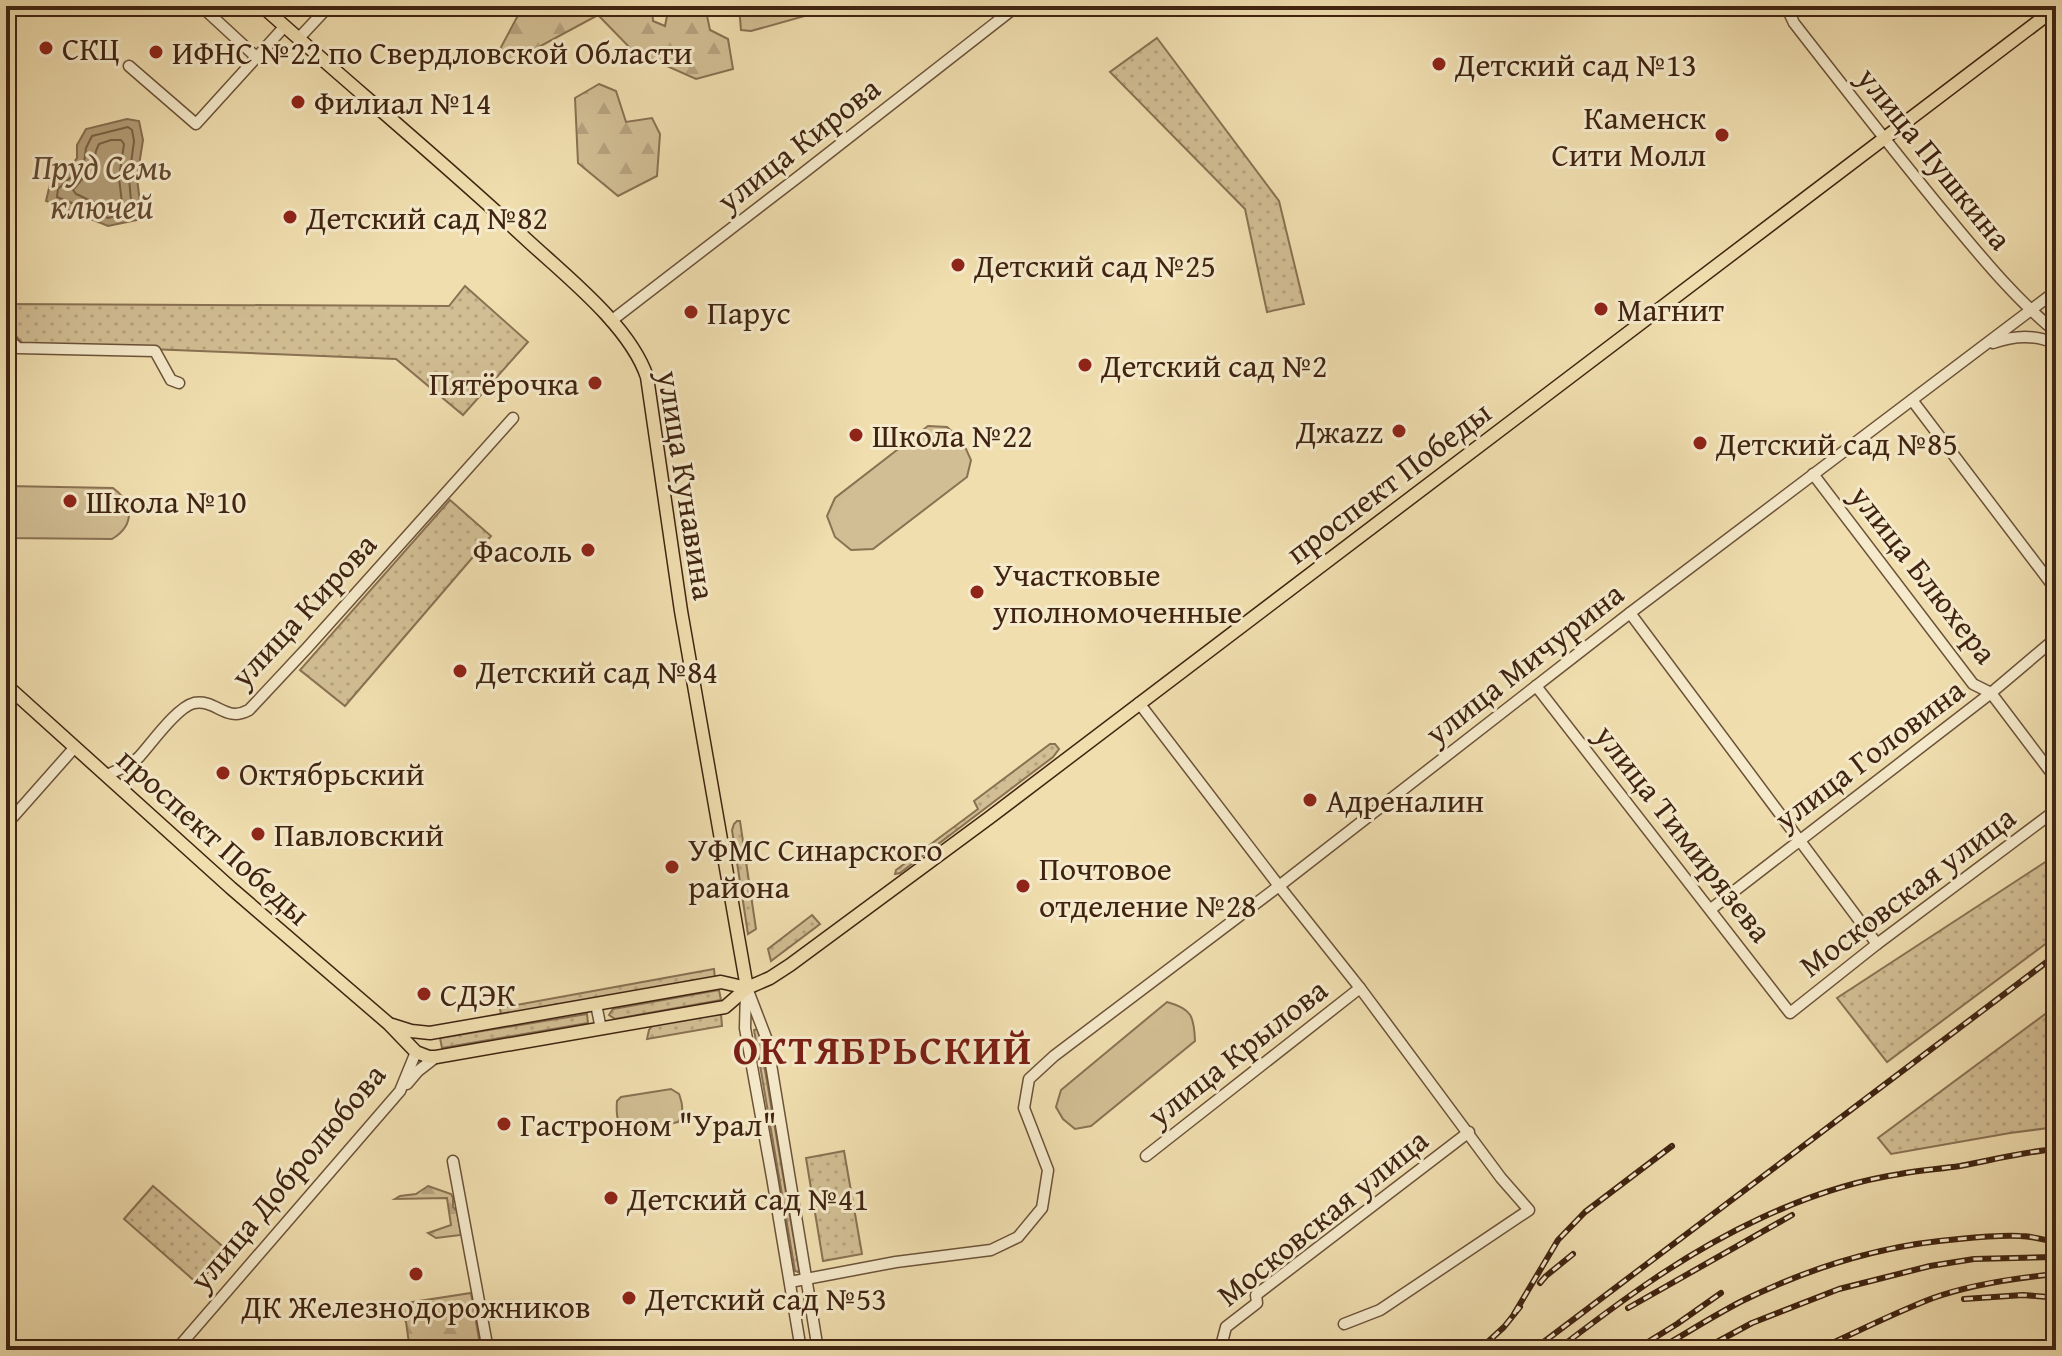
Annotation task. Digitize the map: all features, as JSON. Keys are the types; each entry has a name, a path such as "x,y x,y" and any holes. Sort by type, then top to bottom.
{"main road":[{"name":"улица Кунавина","path":"262,6 441,161 585,294 611,321 642,362 647,377 681,611 747,988"},
{"name":"проспект Победы","path":"6,685 231,888 389,1024 416,1052 436,1057 725,1007 747,988 790,965 989,818 2056,8"},
{"name":"проспект Победы","path":"389,1024 430,1033 721,982 747,988"},
{"name":"улица Добролюбова","path":"416,1052 430,1033"}],"street":[{"path":"201,6 254,55"},
{"path":"299,38 329,6"},
{"name":"улица Кирова","path":"611,321 1017,6"},
{"name":"улица Пушкина","path":"1786,6 1794,23 1883,139 2001,280 2056,332"},
{"path":"129,66 196,124 285,26"},
{"name":"улица Мичурина","path":"806,1279 896,1262 991,1250 1018,1237 1042,1208 1048,1170 1024,1108 1029,1079 1054,1056 1279,886 1630,613 2056,291"},
{"path":"1980,348 2011,337 2026,336 2056,344"},
{"path":"6,337 18,348 155,351 171,380 179,383"},
{"path":"1912,400 2056,590"},
{"name":"улица Кирова","path":"107,775 131,764 181,710 193,703 207,703 230,714 240,715 249,710 513,418"},
{"name":"улица Блюхера","path":"1813,474 1973,684 1991,693 2056,779"},
{"path":"1630,613 1877,944"},
{"name":"улица Головина","path":"1711,909 1991,693 2056,638"},
{"name":"улица Тимирязева","path":"1536,686 1790,1013"},
{"path":"1139,703 1360,988 1501,1178 1529,1210 1380,1310 1344,1324"},
{"path":"6,825 75,747"},
{"name":"Московская улица","path":"1790,1013 2056,810"},
{"name":"улица Кунавина","path":"747,988 767,1040 818,1350"},
{"name":"улица Кунавина","path":"747,988 745,1028 801,1350"},
{"name":"улица Крылова","path":"1146,1156 1360,988"},
{"path":"596,1004 601,1029"},
{"name":"улица Добролюбова","path":"176,1350 400,1091 416,1052"},
{"path":"400,1091 436,1057"},
{"name":"Московская улица","path":"1220,1350 1226,1327 1257,1303 1256,1295 1469,1132"},
{"path":"453,1161 488,1350"},
{"path":"790,1282 806,1279"}],"green space":[{"path":"523,6 652,6 653,21 665,26 669,6 705,6 710,30 728,39 733,69 696,79 633,51 598,15 511,62 500,49"},
{"path":"739,6 815,6 812,14 751,31 741,30"},
{"path":"1157,38 1279,201 1304,304 1267,312 1245,209 1110,72"},
{"path":"599,84 616,91 626,122 652,118 660,134 657,176 618,196 578,163 575,98"},
{"path":"465,286 528,342 463,415 396,359 23,344 9,326 6,311 6,304 449,306"},
{"path":"928,426 947,427 962,440 971,460 967,477 873,549 851,550 835,537 827,516 835,498"},
{"path":"6,486 113,488 125,500 128,521 112,539 6,538"},
{"path":"450,500 491,536 345,706 300,670"},
{"path":"1050,744 1055,744 1059,749 1053,757 895,874 896,870 978,809 974,801"},
{"path":"740,821 756,929 748,934 732,830"},
{"path":"2056,855 2056,936 1887,1062 1837,998"},
{"path":"812,915 820,924 771,961 768,949"},
{"path":"714,969 715,978 501,1016 500,1008"},
{"path":"719,990 721,1000 615,1019 609,1015 613,1009"},
{"path":"1167,1002 1190,1015 1195,1041 1091,1126 1075,1129 1063,1119 1056,1107 1061,1090"},
{"path":"2056,1006 2056,1127 1891,1154 1878,1138"},
{"path":"587,1014 588,1023 442,1048 440,1038"},
{"path":"721,1014 722,1026 647,1039 653,1025"},
{"path":"758,1029 798,1272 795,1271 754,1030"},
{"path":"671,1089 679,1094 681,1102 682,1112 678,1122 624,1132 617,1114 617,1101 621,1097"},
{"path":"844,1151 862,1254 823,1261 806,1158"},
{"path":"153,1186 227,1250 198,1284 124,1219"},
{"path":"428,1186 451,1194 461,1235 436,1238 428,1233 451,1225 447,1198 395,1199 416,1194"},
{"path":"471,1293 481,1350 410,1350 406,1322 393,1305"}],"water":[{"name":"Пруд Семь ключей","path":"127,119 139,121 143,140 137,178 142,219 108,226 46,201 50,184 66,172 77,158 77,145 86,129"}],"railway":[{"path":"1533,1350 2056,955"},
{"path":"1514,1314 1558,1240 1585,1212 1672,1146"},
{"path":"1557,1350 1680,1262 1733,1232 1794,1204 1882,1177 2056,1149"},
{"path":"1628,1308 1792,1215"},
{"path":"1657,1350 1742,1301 1821,1268 1875,1252 1930,1242 2005,1236 2056,1242"},
{"path":"1540,1283 1573,1254"},
{"path":"1702,1350 1752,1323 1839,1289 1930,1266 1974,1259 2056,1257"},
{"path":"1818,1350 1948,1293 1994,1282 2056,1274"},
{"path":"1635,1350 1721,1293"},
{"path":"1964,1299 2023,1295 2048,1297"},
{"path":"1479,1350 1520,1307"}],"place":[{"name":"СКЦ","path":"46,48"},
{"name":"ИФНС №22 по Свердловской Области","path":"156,52"},
{"name":"Детский сад №13","path":"1439,64"},
{"name":"Филиал №14","path":"298,102"},
{"name":"Каменск Сити Молл","path":"1722,135"},
{"name":"Детский сад №82","path":"290,217"},
{"name":"Детский сад №25","path":"958,265"},
{"name":"Магнит","path":"1601,309"},
{"name":"Парус","path":"691,312"},
{"name":"Детский сад №2","path":"1085,365"},
{"name":"Пятёрочка","path":"595,383"},
{"name":"Джаzz","path":"1399,431"},
{"name":"Школа №22","path":"856,435"},
{"name":"Детский сад №85","path":"1700,443"},
{"name":"Школа №10","path":"70,501"},
{"name":"Фасоль","path":"588,550"},
{"name":"Участковые уполномоченные","path":"977,592"},
{"name":"Детский сад №84","path":"460,671"},
{"name":"Октябрьский","path":"223,773"},
{"name":"Адреналин","path":"1310,800"},
{"name":"Павловский","path":"258,834"},
{"name":"УФМС Синарского района","path":"672,867"},
{"name":"Почтовое отделение №28","path":"1023,886"},
{"name":"СДЭК","path":"424,994"},
{"name":"Гастроном \"Урал\"","path":"504,1124"},
{"name":"Детский сад №41","path":"611,1198"},
{"name":"ДК Железнодорожников","path":"416,1274"},
{"name":"Детский сад №53","path":"629,1298"}],"district":[{"name":"ОКТЯБРЬСКИЙ","path":"883,1049"}]}
